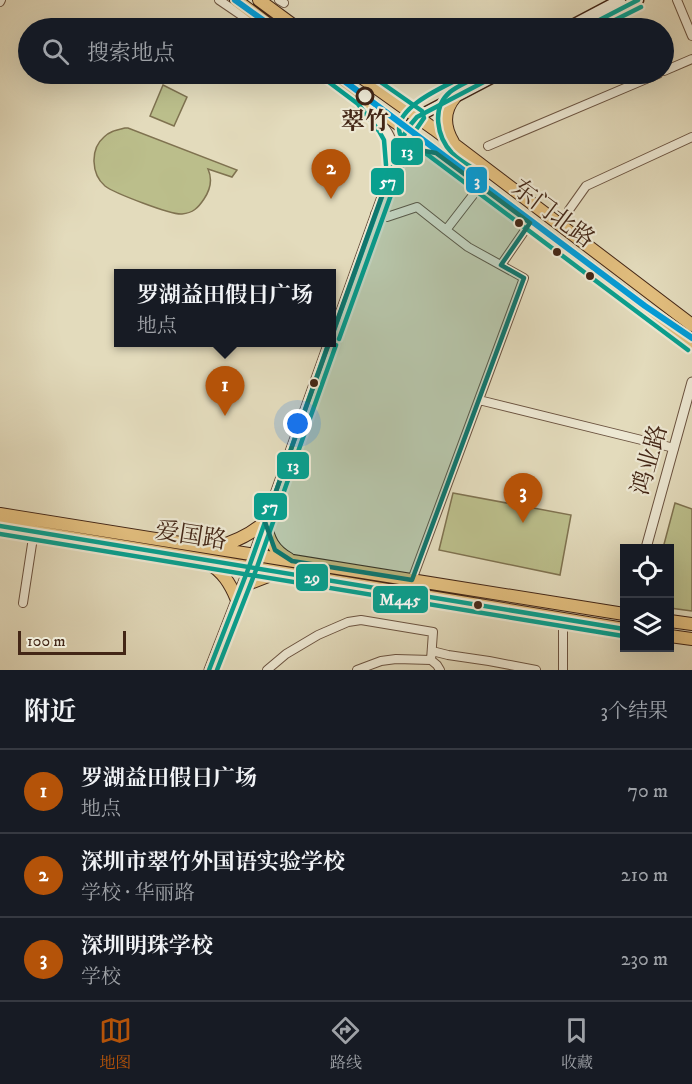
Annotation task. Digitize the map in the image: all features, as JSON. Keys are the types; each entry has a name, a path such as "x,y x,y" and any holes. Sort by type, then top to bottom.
{"main road":[{"path":"236,0 260,18"},
{"path":"259,0 283,18"},
{"path":"586,18 620,0"},
{"path":"603,18 638,0"},
{"name":"东门北路","path":"344,84 692,344"},
{"name":"东门北路","path":"371,84 690,319"},
{"path":"415,116 426,105 465,84"},
{"path":"406,130 409,119 480,84"},
{"path":"455,97 449,104 446,118 449,134 455,146"},
{"path":"392,169 410,152 427,150 436,153"},
{"name":"爱国路","path":"0,514 211,548 279,572 620,627"},
{"path":"211,548 242,538 265,522 269,540 275,550 292,561"},
{"name":"爱国路","path":"0,526 204,560 292,561 620,613"},
{"path":"204,560 226,577 238,595 250,583 279,572"},
{"path":"674,622 692,624"},
{"path":"674,637 692,639"}],"street":[{"path":"219,0 245,18"},
{"path":"677,0 692,36"},
{"path":"674,66 692,59"},
{"path":"488,146 634,84"},
{"path":"364,99 391,137 392,169"},
{"path":"336,325 406,130"},
{"path":"569,210 586,186 692,137"},
{"path":"446,230 480,186"},
{"path":"375,214 387,217 417,207 468,247 524,278 412,580"},
{"path":"501,265 530,223"},
{"path":"209,670 251,561 327,347"},
{"name":"鸿业路","path":"647,544 692,382"},
{"path":"479,400 674,448"},
{"path":"22,603 34,531"},
{"path":"562,670 563,619"},
{"path":"267,670 286,654 318,635 348,622 361,620 433,632 431,660"},
{"path":"432,651 536,670"},
{"path":"357,670 381,661 396,659 431,660 440,670"}],"highlighted area":[{"path":"419,150 436,153 530,223 501,265 524,278 412,580 292,561 275,550 265,522 390,173 403,157"}],"green space":[{"path":"163,85 187,97 174,126 150,116"},
{"path":"125,128 237,170 232,177 208,169 211,181 208,192 195,210 182,214 143,203 105,186 100,181 95,168 94,155 99,142 109,133"},
{"path":"453,493 571,515 560,575 439,550"},
{"path":"675,503 692,509 692,611 674,609 674,544 664,544"}],"transit line":[{"name":"3","path":"235,0 260,18"},
{"name":"57","path":"603,18 638,0"},
{"path":"619,18 641,7"},
{"name":"13","path":"331,84 358,104 379,131 384,140 386,165"},
{"name":"3","path":"348,84 645,306 692,338"},
{"name":"13","path":"339,339 413,134 424,118 422,111 383,84"},
{"path":"448,84 424,98 404,115 400,124 400,134 688,350"},
{"path":"464,84 444,99 440,106 438,122 443,139 452,153 476,170"},
{"name":"57","path":"336,325 406,130 417,117 480,84"},
{"name":"57","path":"209,670 249,567 327,347"},
{"name":"13","path":"217,670 256,570 335,347"},
{"name":"29","path":"0,526 620,628"},
{"name":"M445","path":"0,534 620,636"}],"place":[{"name":"翠竹","path":"365,96"},
{"name":"深圳市翠竹外国语实验学校","path":"331,199"},
{"name":"罗湖益田假日广场","path":"225,416"},
{"name":"深圳明珠学校","path":"523,523"}]}
